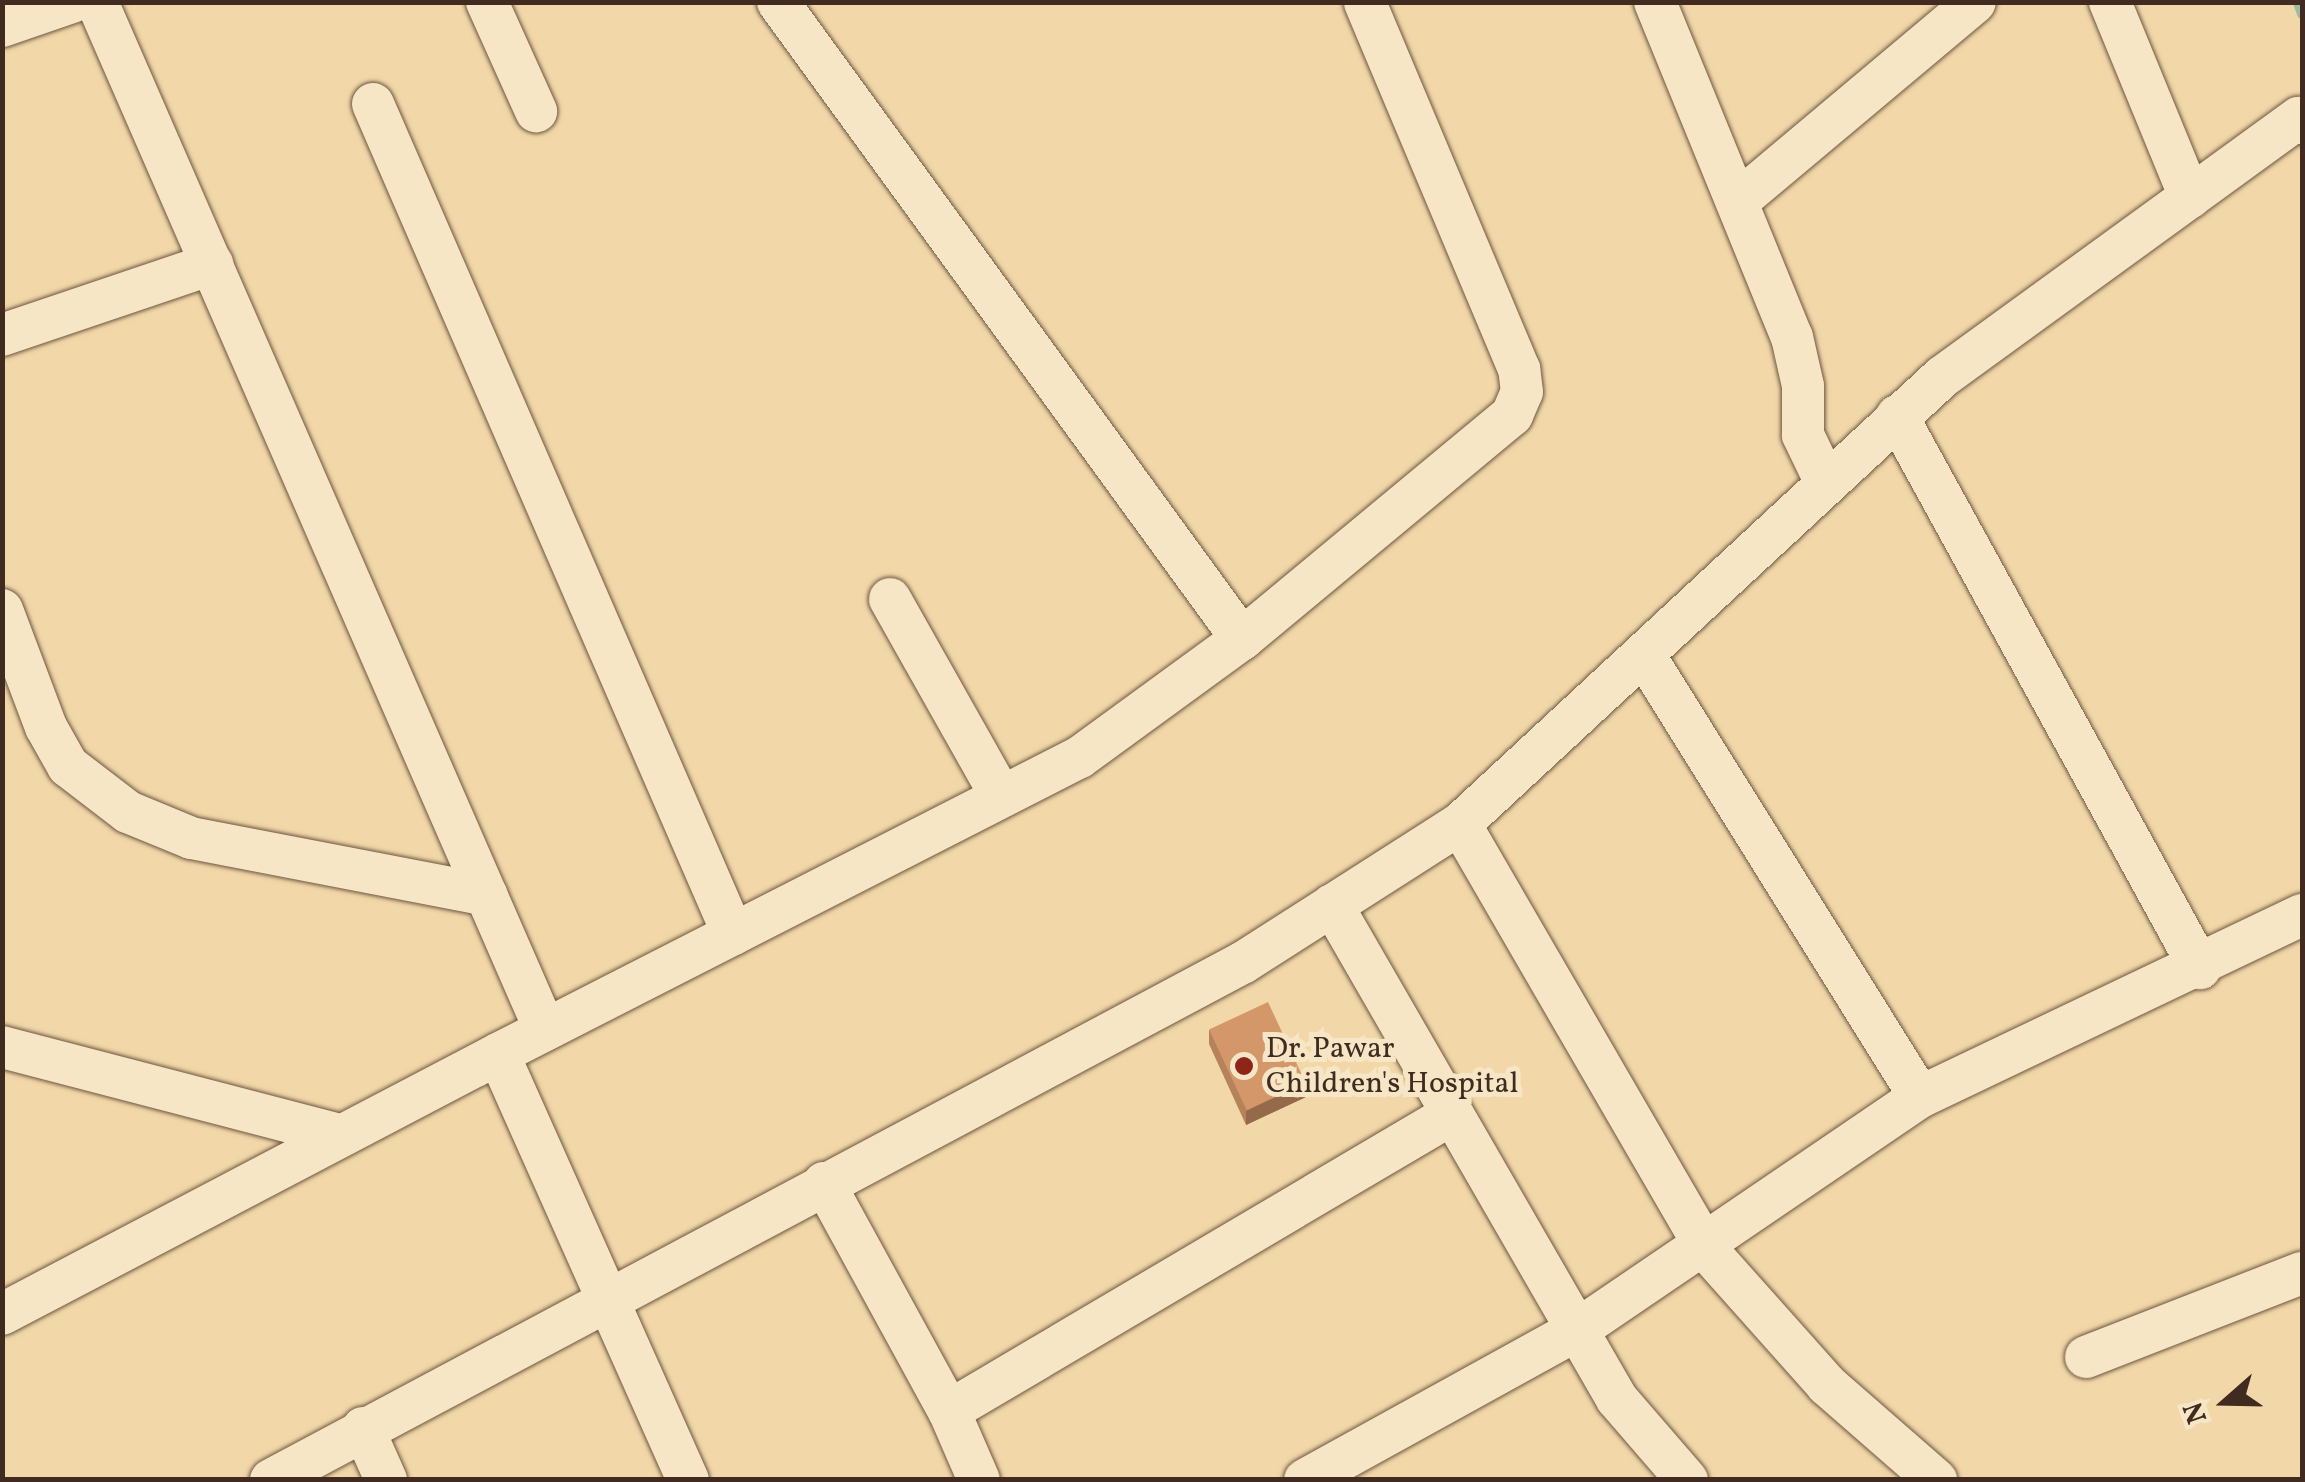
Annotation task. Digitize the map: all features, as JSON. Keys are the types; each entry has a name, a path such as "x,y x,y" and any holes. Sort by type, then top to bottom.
{"street":[{"path":"2,26 72,2"},
{"path":"97,2 545,1030"},
{"path":"487,2 536,111"},
{"path":"778,2 1242,639"},
{"path":"2,1314 340,1135 1080,756 1242,639 1512,415 1522,392 1520,369 1365,2"},
{"path":"1655,2 1792,337 1803,386 1803,435 1825,480"},
{"path":"1738,201 1975,2"},
{"path":"2110,2 2190,197"},
{"path":"373,104 733,934"},
{"path":"271,1480 609,1296 1244,962 1460,824 1646,658 1825,480 1897,416 2190,197 2302,119"},
{"path":"2,335 212,264"},
{"path":"1897,416 2200,968"},
{"path":"890,599 1002,796"},
{"path":"2,610 46,727 68,766 128,812 208,842 487,894"},
{"path":"1646,658 1920,1097"},
{"path":"1460,824 1706,1249 1826,1385 1936,1480"},
{"path":"1332,905 1617,1399 1687,1480"},
{"path":"1316,1477 1577,1330 1706,1249 1920,1097 2200,968 2302,915"},
{"path":"2,1047 340,1135"},
{"path":"498,1054 688,1480"},
{"path":"949,1411 1452,1114"},
{"path":"824,1183 949,1411 980,1480"},
{"path":"2086,1357 2302,1273"},
{"path":"363,1428 386,1480"}],"building":[{"path":"1268,1002 1306,1083 1247,1110 1209,1029"}],"waterway":[{"path":"2298,2 2302,13"}],"place":[{"name":"Dr. Pawar Children's Hospital","path":"1244,1066"}]}
